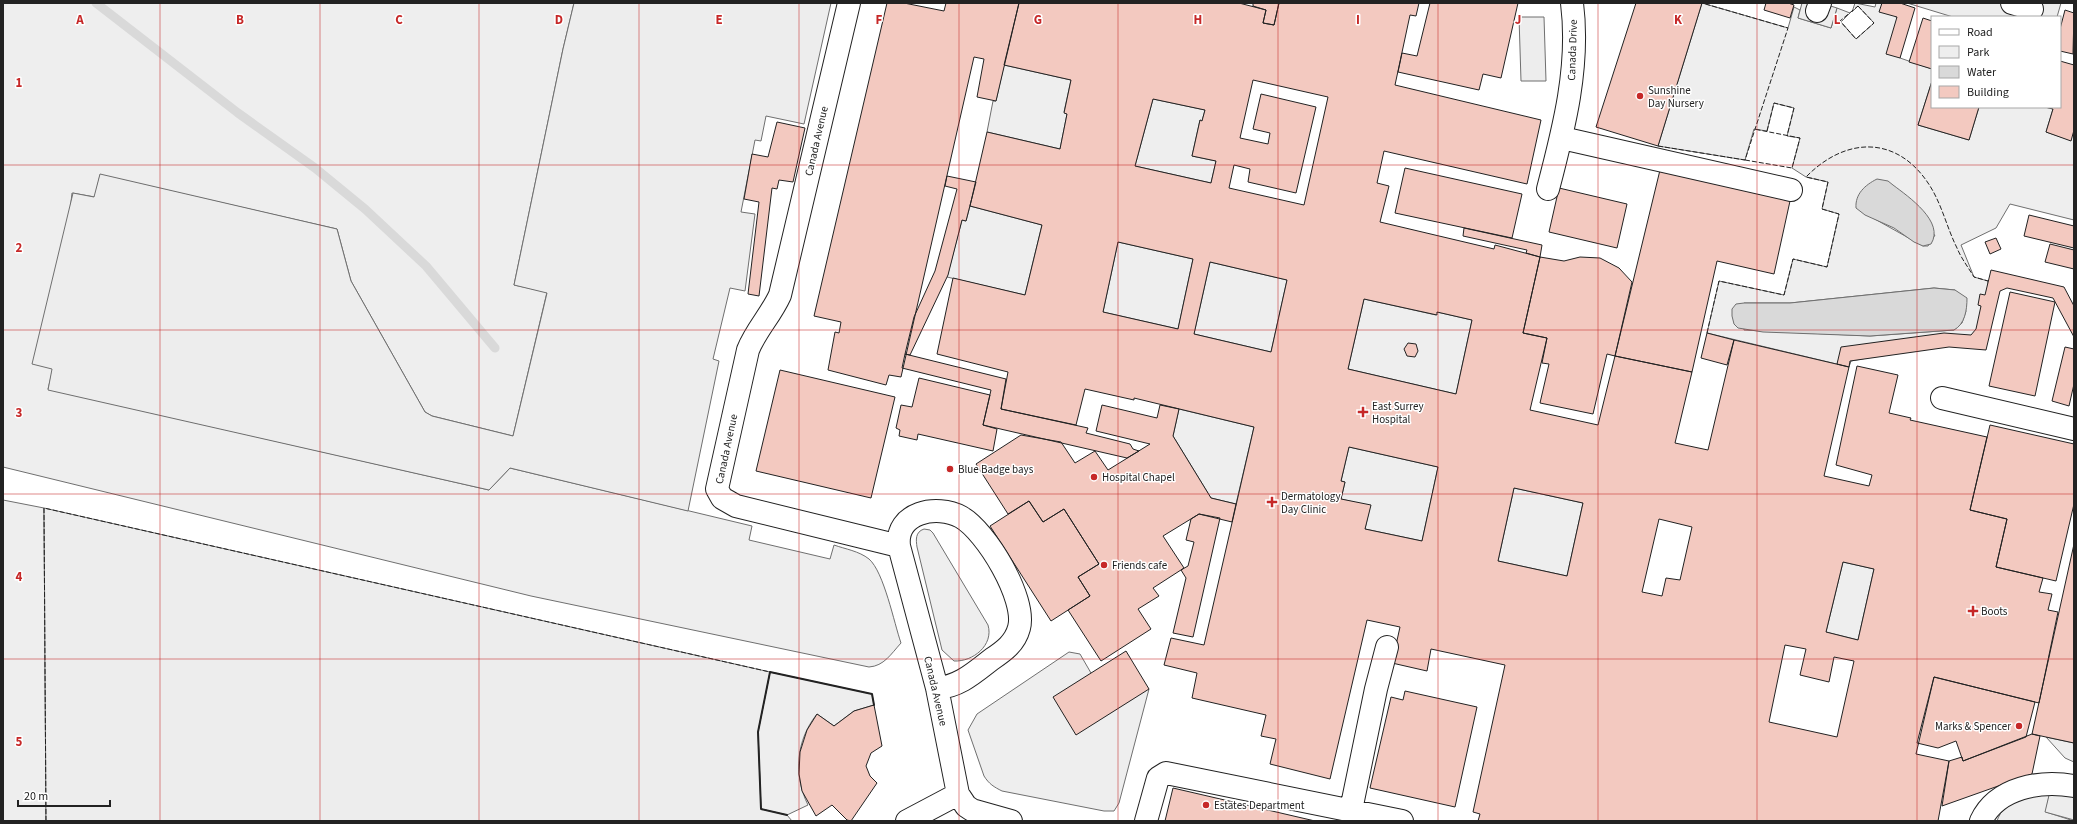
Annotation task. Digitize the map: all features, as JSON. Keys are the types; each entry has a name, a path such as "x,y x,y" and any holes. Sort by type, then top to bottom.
{"street":[{"name":"Canada Avenue","path":"849,3 780,296 770,314 755,334 748,350 717,489 722,498 736,506 899,546 937,688 958,794 966,806 986,818 1011,821"},
{"name":"Canada Drive","path":"1548,189 1562,138 1570,97 1574,50 1572,3"},
{"path":"1562,138 1791,190"},
{"path":"1942,398 2074,429"},
{"path":"899,546 899,536 904,525 917,514 927,511 942,511 962,518 972,526 985,541 1007,576 1019,606 1021,621 1019,630 1008,647 957,683 937,688"},
{"path":"1351,810 1376,689 1387,647"},
{"path":"1146,821 1158,778 1166,773 1402,821"},
{"path":"1981,821 1985,813 1996,802 2021,789 2052,783 2074,786"},
{"path":"907,821 958,794"}],"green space":[{"path":"3,3 574,3 514,285 547,292 513,436 432,416 425,412 351,281 337,229 100,175 95,197 72,193 53,369 48,389 489,490 510,468 752,526 749,540 830,559 834,545 852,550 869,559 879,575 888,598 901,643 883,662 869,667 531,596 3,467"},
{"path":"1702,3 1788,28 1794,7 1800,10 1798,18 1831,28 1837,8 1850,13 1841,22 1856,39 1874,23 1858,6 1852,12 1855,3 1875,7 1876,3 1887,3 1905,31 1900,58 1931,69 1931,84 1918,125 1969,140 1979,108 2049,108 2053,109 2046,132 2070,140 2074,130 2074,220 2010,204 1996,228 1961,245 1974,277 1988,281 1983,345 1952,342 1851,361 1849,367 1707,333 1719,281 1784,295 1793,259 1827,267 1839,214 1822,209 1828,182 1806,177 1792,168 1800,138 1787,136 1794,108 1774,103 1767,131 1754,129 1745,160 1658,146","holes":["1873,218 1935,235 1928,246 1923,246","1934,288 1955,290 1966,311 1962,323 1954,330 1870,336 1744,330 1744,303 1790,303"]},
{"path":"1004,65 1071,80 1064,112 1067,114 1060,149 987,132 993,101 996,101"},
{"path":"1153,99 1205,110 1202,121 1200,120 1192,156 1216,161 1211,183 1135,166"},
{"path":"970,206 1042,225 1025,295 947,277 962,220 966,221"},
{"path":"1118,242 1193,259 1178,329 1103,312"},
{"path":"1210,262 1287,280 1271,352 1194,334"},
{"path":"1364,299 1436,315 1437,312 1472,320 1456,394 1348,369"},
{"path":"1179,409 1254,427 1236,504 1211,498 1173,436"},
{"path":"1349,447 1438,467 1422,541 1365,529 1370,506 1341,499 1345,482 1341,481"},
{"path":"1514,488 1583,503 1567,576 1498,561"},
{"path":"3,500 44,508 46,821 3,821"},
{"path":"924,529 930,530 933,533 988,625 988,639 985,645 980,651 968,659 954,661 942,650 917,547 916,539 919,532"},
{"path":"1843,562 1874,569 1858,640 1826,632"},
{"path":"1069,652 1080,654 1091,673 1149,689 1119,803 1114,811 1104,811 1002,791 990,783 984,776 968,730 977,714"},
{"path":"770,672 872,694 874,705 854,711 834,726 817,714 805,735 799,758 800,782 808,805 787,815 761,809 758,732"},
{"path":"2046,737 2074,743 2074,762 2065,758"},
{"path":"2050,791 2046,812 2074,821 1997,821 2005,808 2012,803 2026,797"}],"shaded area":[{"path":"574,3 831,3 804,124 766,116 761,141 755,140 741,212 755,214 745,291 730,288 713,359 719,361 688,511 510,468 489,490 48,390 52,369 32,364 73,193 94,197 100,174 337,229 351,281 425,412 432,416 513,436 547,293 514,285"},
{"path":"1802,3 1821,3 1837,8 1831,28 1798,18"},
{"path":"1907,3 2061,3 2057,16 1950,16"},
{"path":"1519,17 1544,17 1546,81 1521,81"},
{"path":"44,508 770,672 758,732 761,809 787,815 792,821 46,821"},
{"path":"2050,791 2074,797 2074,820 2045,812"}],"water":[{"path":"1877,179 1888,181 1908,196 1923,211 1933,227 1934,236 1931,244 1923,246 1914,242 1894,228 1865,215 1856,208 1859,194 1865,187"},
{"path":"1934,288 1955,290 1967,298 1967,307 1963,320 1954,330 1870,336 1763,332 1738,328 1734,324 1732,316 1732,309 1736,304 1790,303"}],"building":[{"path":"887,3 904,3 944,11 946,3 1019,3 996,101 977,97 984,59 974,57 901,377 889,375 886,385 828,370 835,332 839,333 841,322 814,316"},
{"name":"East Surrey Hospital","path":"1019,3 1239,3 1266,10 1263,23 1274,25 1279,3 1419,3 1416,16 1410,15 1395,85 1541,120 1527,184 1384,151 1377,183 1389,186 1380,222 1494,249 1495,245 1540,257 1523,333 1547,338 1530,410 1598,425 1615,356 1692,372 1675,443 1708,450 1734,340 1849,367 1824,476 1869,486 1872,475 1836,465 1857,366 1898,375 1889,413 1911,418 1910,420 1987,437 1970,510 2007,519 1996,567 2043,578 2039,592 2052,594 2048,610 2058,612 2039,703 1934,677 1916,754 1949,761 1938,821 1478,821 1480,814 1473,812 1505,665 1431,649 1427,671 1392,663 1400,627 1367,620 1330,779 1270,764 1276,739 1261,736 1266,715 1192,698 1197,673 1164,665 1171,638 1204,645 1254,427 1134,398 1134,400 1085,389 1076,425 1001,409 1008,372 937,354 953,278 1025,295 1042,225 970,206 987,132 1060,149 1067,114 1064,113 1071,80 1004,65","holes":["1253,80 1328,97 1304,205 1229,188 1234,165 1250,169 1248,182 1296,193 1316,107 1261,94 1253,129 1270,133 1268,144 1240,138","1153,99 1205,110 1202,121 1200,120 1192,156 1216,161 1211,183 1135,166","1118,242 1193,259 1178,329 1103,312","1210,262 1287,280 1271,352 1194,334","1364,299 1437,315 1437,312 1472,320 1456,394 1348,369","1349,447 1438,467 1422,541 1365,529 1371,505 1341,499 1345,482 1341,481","1514,488 1583,503 1567,576 1498,561","1659,519 1692,527 1680,580 1666,578 1662,596 1642,592","1843,562 1874,569 1858,640 1826,632","1785,645 1806,649 1800,675 1829,682 1834,657 1854,661 1837,737 1769,722"]},
{"path":"1253,3 1279,3 1274,25 1263,23 1266,10 1253,6"},
{"path":"1430,3 1518,3 1501,78 1483,74 1479,90 1398,72 1402,53 1417,56"},
{"name":"Sunshine Day Nursery","path":"1636,3 1702,3 1658,146 1596,127"},
{"path":"1766,3 1788,3 1794,5 1790,18 1764,10"},
{"path":"1882,3 1900,3 1915,8 1900,58 1886,54 1897,17 1879,12"},
{"path":"2065,10 2074,13 2073,54 2061,51 2061,25"},
{"path":"1923,18 1931,21 1931,69 1909,62"},
{"path":"2061,61 2074,65 2074,130 2071,141 2046,132 2053,109 2049,108 2061,108"},
{"path":"1931,84 1931,108 1979,108 1969,140 1918,125"},
{"path":"777,122 805,128 793,182 779,180 777,189 772,188 759,296 748,294 759,202 744,199 752,154 768,157"},
{"path":"1405,168 1522,194 1512,238 1395,213"},
{"path":"1660,170 1790,201 1774,274 1717,261 1692,372 1615,356"},
{"path":"947,176 976,182 966,221 962,220 948,275 910,355 905,354 914,317 935,271 957,189 945,186"},
{"path":"1559,188 1627,204 1617,248 1549,232"},
{"path":"2029,215 2074,226 2074,248 2024,236"},
{"path":"1464,228 1542,245 1540,257 1526,253 1527,250 1463,236"},
{"path":"1996,238 2001,249 1990,254 1985,242"},
{"path":"2050,244 2074,250 2074,269 2045,262"},
{"path":"1540,257 1564,261 1580,257 1600,258 1619,268 1632,282 1615,356 1607,354 1593,414 1540,403 1549,364 1542,363 1547,338 1523,333"},
{"path":"1991,270 2064,287 2074,306 2074,337 2053,298 2007,288 2000,291 1986,350 1949,347 1850,361 1849,367 1837,364 1841,347 1944,333 1971,335 1976,329 1981,306 1978,305 1980,294 1985,295"},
{"path":"2010,292 2055,302 2035,396 1989,386"},
{"path":"1707,333 1734,340 1727,365 1701,358"},
{"path":"1408,343 1416,344 1418,351 1415,357 1407,356 1404,349"},
{"path":"2065,347 2074,349 2074,384 2069,406 2052,401"},
{"path":"905,354 1006,379 1001,409 1088,428 1086,433 1130,444 1133,449 1139,451 1127,458 983,425 991,390 902,368"},
{"path":"780,370 895,397 871,498 756,471"},
{"path":"919,378 990,395 983,425 997,429 993,451 918,434 917,440 899,436 900,430 896,428 901,405 912,407"},
{"path":"1102,405 1157,418 1160,405 1179,409 1173,436 1211,498 1236,504 1232,522 1199,514 1163,536 1184,568 1153,588 1159,596 1138,609 1151,629 1101,661 1068,610 1090,596 1078,577 1099,564 1064,509 1043,522 1029,501 1008,514 976,464 1021,435 1061,442 1075,463 1095,451 1108,470 1150,444 1096,431"},
{"path":"1990,425 2074,444 2074,504 2056,581 1996,567 2007,519 1970,510"},
{"path":"1029,501 1043,522 1064,509 1099,564 1078,577 1090,596 1051,621 990,526"},
{"path":"1199,514 1220,518 1193,637 1173,633 1186,578 1181,570 1188,566 1194,542 1186,540 1191,519"},
{"path":"2074,544 2074,743 2032,734"},
{"path":"1126,651 1149,689 1076,735 1053,697"},
{"path":"1934,677 2035,702 2026,737 1963,761 1956,741 1938,748 1917,743"},
{"path":"1405,691 1477,707 1455,807 1370,788 1391,697 1403,700"},
{"path":"874,705 882,746 871,753 866,766 870,776 877,783 851,821 847,820 832,805 816,816 802,791 799,774 800,752 807,730 817,714 834,726 854,711"},
{"path":"2032,734 2040,736 2032,774 1942,806 1949,761 1962,757 1963,761"},
{"name":"Estates Department","path":"1173,788 1315,821 1165,821"}],"waterway":[{"path":"96,3 238,113 315,168 365,209 426,266 495,348"}],"fence":[{"path":"1658,146 1745,160 1788,28 1702,3"},
{"path":"1858,6 1874,23 1856,39 1840,21 1858,6"},
{"path":"1767,131 1774,103 1794,108 1787,136"},
{"path":"1745,160 1792,168 1800,138 1754,129"},
{"path":"1707,333 1719,281 1784,295 1793,259 1827,267 1839,214 1822,209 1828,182 1806,177 1822,164 1838,154 1854,148 1871,147 1887,150 1903,157 1917,169 1934,193 1953,240 1974,277 1988,281"},
{"path":"46,821 44,508 770,672"}],"wall":[{"path":"787,815 761,809 758,732 770,672 872,694 874,705"}],"place":[{"name":"Sunshine Day Nursery","path":"1640,96"},
{"name":"East Surrey Hospital","path":"1363,412"},
{"name":"Blue Badge bays","path":"950,469"},
{"name":"Hospital Chapel","path":"1094,477"},
{"name":"Dermatology Day Clinic","path":"1272,502"},
{"name":"Friends cafe","path":"1104,565"},
{"name":"Boots","path":"1973,611"},
{"name":"Marks & Spencer","path":"2019,726"},
{"name":"Estates Department","path":"1206,805"}]}
